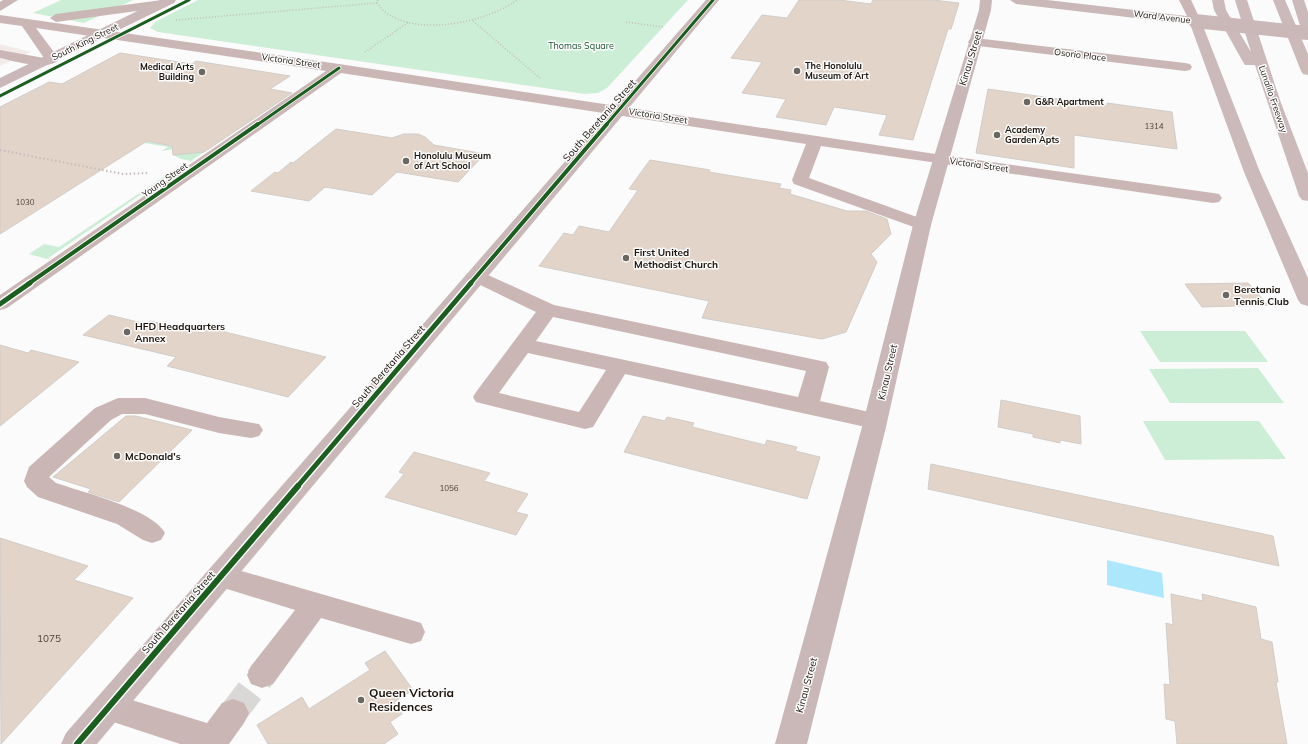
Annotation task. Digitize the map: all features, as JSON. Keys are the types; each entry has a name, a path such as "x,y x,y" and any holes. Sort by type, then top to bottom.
{"highway":[{"path":"1218,0 1220,10 1274,103"},
{"name":"Lunalilo Freeway","path":"1241,0 1274,103 1308,196"},
{"path":"1279,0 1308,71"},
{"path":"1298,0 1308,32"},
{"path":"1195,21 1252,172 1308,300"}],"main road":[{"name":"South Beretania Street","path":"77,744 713,0"},
{"name":"Kinau Street","path":"791,744 875,421 922,225 985,10 986,0"},
{"name":"Ward Avenue","path":"1016,0 1195,21 1308,32"},
{"name":"South King Street","path":"0,84 166,2"}],"street":[{"path":"0,8 12,0"},
{"path":"1185,0 1195,21"},
{"path":"47,20 166,2"},
{"path":"0,8 14,7 47,20 78,29"},
{"path":"0,8 23,19 62,24"},
{"path":"0,19 78,29"},
{"path":"26,23 49,60"},
{"name":"Victoria Street","path":"78,29 942,160 1214,198"},
{"name":"Osorio Place","path":"975,42 1184,68"},
{"path":"0,54 49,60"},
{"name":"Young Street","path":"0,304 339,68"},
{"path":"815,140 800,180 922,225"},
{"path":"477,276 548,310 818,368 807,406"},
{"path":"548,310 484,397 585,421 620,365"},
{"path":"523,345 875,421"},
{"path":"152,533 126,517 47,490 39,484 36,477 43,468 103,414 118,406 145,406 219,425 251,430"},
{"path":"221,576 315,605 411,632"},
{"path":"262,675 315,605"},
{"path":"109,707 213,740 233,713"}],"path":[{"path":"378,0 377,3 380,10 387,15 409,22 445,24 473,20 503,11 517,0"},
{"path":"173,20 377,3"},
{"path":"473,20 543,80 539,84"},
{"path":"360,56 409,22"},
{"path":"626,22 663,27"},
{"path":"0,150 124,174 150,173"}],"shaded area":[{"path":"0,44 31,52 0,66"}],"green space":[{"path":"61,0 133,0 84,23 33,13"},
{"name":"Thomas Square","path":"198,0 688,0 607,88 598,93 585,94 158,32 150,28 155,22"},
{"path":"0,114 204,152 191,161 181,159 173,155 183,154 182,148 161,151 168,147 48,127"},
{"path":"165,176 168,176 47,259 29,254 44,244 59,247"},
{"path":"1140,331 1245,331 1268,362 1160,362"},
{"path":"1258,368 1284,403 1170,403 1149,369"},
{"path":"1143,421 1259,421 1286,459 1165,460"}],"water":[{"path":"1107,560 1162,573 1164,598 1107,585"}],"building":[{"name":"The Honolulu Museum of Art","path":"799,0 839,0 871,4 873,0 933,0 959,3 951,29 948,29 913,140 879,135 887,115 834,107 826,125 776,117 786,99 742,93 762,62 731,58 762,15 787,18"},
{"path":"120,53 192,64 196,61 290,76 270,89 292,93 204,152 173,155 172,146 147,141 0,234 0,107 49,82 62,84"},
{"path":"988,89 1107,106 1107,103 1172,112 1177,149 1074,135 1074,168 976,153"},
{"name":"Honolulu Museum of Art School","path":"336,129 392,138 404,134 418,134 425,137 434,145 485,154 458,182 397,172 372,195 325,187 309,201 251,191 275,172 278,173 291,162 293,163"},
{"path":"650,160 781,184 779,188 791,190 790,194 847,211 866,211 887,219 891,234 871,254 877,262 846,332 822,339 702,318 709,301 539,266 564,233 573,235 579,226 609,232 638,190 629,189"},
{"name":"Beretania Tennis Club","path":"1248,283 1268,305 1202,307 1185,284"},
{"path":"109,315 146,324 150,321 203,333 209,328 326,357 288,397 167,366 176,357 83,335"},
{"path":"0,345 28,353 31,350 79,362 0,426"},
{"path":"1001,400 1080,416 1081,444 1060,440 1060,443 1033,437 1033,434 998,427"},
{"name":"McDonald's","path":"126,416 136,416 192,430 119,502 88,492 91,489 53,477"},
{"path":"643,416 665,421 667,417 694,423 692,427 765,445 767,440 797,447 795,451 820,457 807,499 624,452"},
{"path":"414,452 490,473 484,481 528,494 516,512 528,515 516,535 385,497 404,474 399,472"},
{"path":"931,464 1273,536 1279,566 928,489"},
{"path":"0,538 88,566 74,580 133,598 1,744"},
{"path":"1171,594 1203,601 1202,594 1256,607 1261,639 1272,642 1278,682 1276,682 1287,744 1177,744 1175,721 1166,719 1164,684 1170,685 1166,623 1173,625"},
{"name":"Queen Victoria Residences","path":"385,651 413,690 394,702 402,714 390,722 398,734 384,744 268,744 257,725 302,697 309,709 370,670 365,663"}],"tunnel":[{"path":"233,713 262,675"}],"cycle path":[{"path":"0,96 189,0"},
{"path":"77,744 713,0"},
{"path":"0,304 339,68"}],"place":[{"name":"The Honolulu Museum of Art","path":"797,71"},
{"name":"Medical Arts Building","path":"202,72"},
{"name":"G&R Apartment","path":"1027,102"},
{"name":"Academy Garden Apts","path":"997,135"},
{"name":"Honolulu Museum of Art School","path":"406,161"},
{"name":"First United Methodist Church","path":"626,258"},
{"name":"Beretania Tennis Club","path":"1226,295"},
{"name":"HFD Headquarters Annex","path":"127,332"},
{"name":"McDonald's","path":"117,456"},
{"name":"Queen Victoria Residences","path":"361,700"}]}
